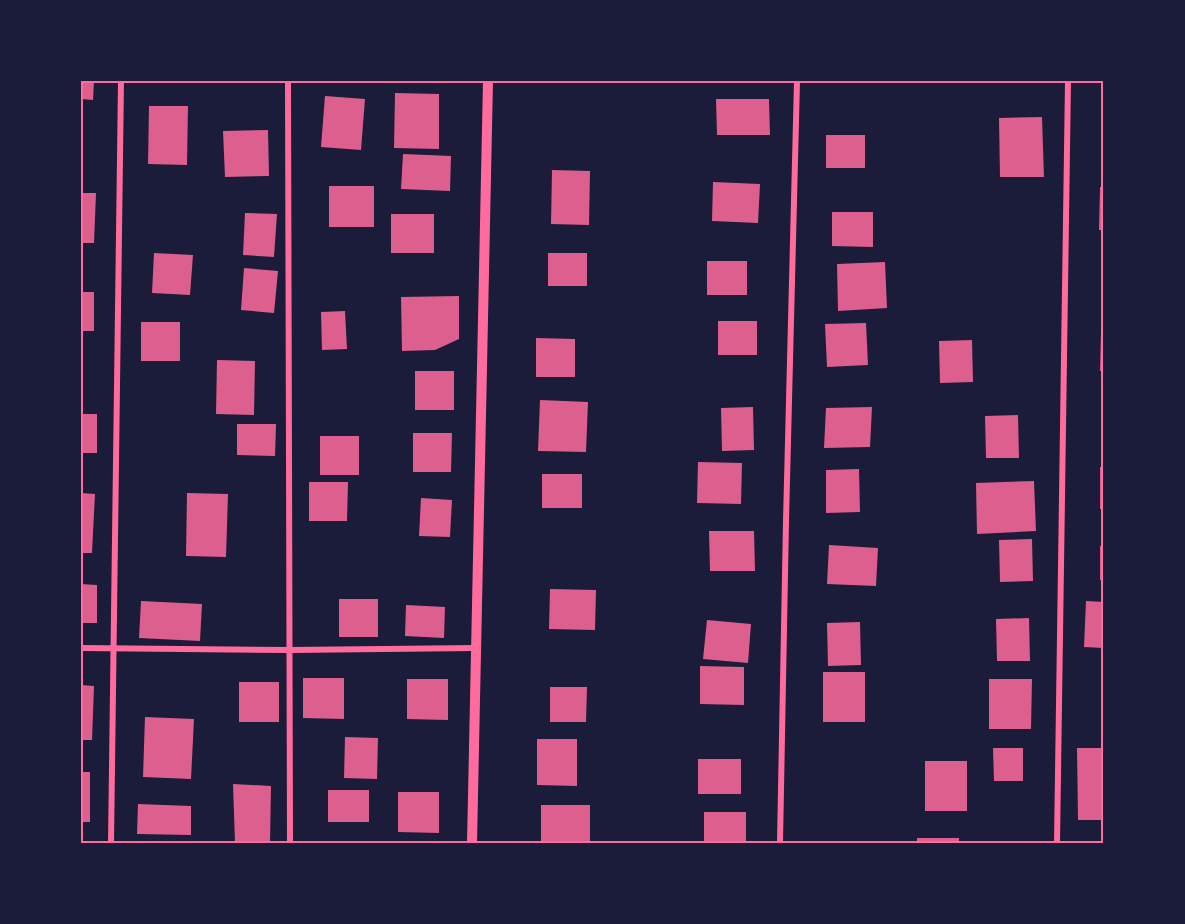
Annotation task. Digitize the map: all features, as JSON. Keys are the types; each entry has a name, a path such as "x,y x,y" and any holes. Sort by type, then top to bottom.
{"street":[{"path":"111,843 121,81"},
{"path":"288,81 290,843"},
{"path":"472,843 488,81"},
{"path":"780,843 797,81"},
{"path":"1057,843 1068,81"},
{"path":"81,648 290,650 476,648"}],"building":[{"path":"81,81 94,81 93,100 81,99"},
{"path":"395,93 439,94 439,149 394,148"},
{"path":"325,96 365,99 361,150 321,147"},
{"path":"716,99 769,99 770,135 717,135"},
{"path":"149,106 188,106 187,165 148,164"},
{"path":"1042,117 1044,177 1000,177 999,118"},
{"path":"268,130 269,176 225,177 223,131"},
{"path":"826,135 865,135 865,168 826,168"},
{"path":"403,154 451,156 450,191 401,189"},
{"path":"552,170 590,171 589,225 551,224"},
{"path":"713,182 760,184 758,223 712,221"},
{"path":"329,186 374,186 374,227 329,227"},
{"path":"1100,187 1104,187 1104,230 1099,230"},
{"path":"81,193 96,193 94,243 81,243"},
{"path":"832,212 873,212 873,247 832,246"},
{"path":"245,213 277,214 274,257 243,255"},
{"path":"391,214 434,214 434,253 391,253"},
{"path":"154,253 193,255 190,295 152,293"},
{"path":"548,253 587,253 587,286 548,286"},
{"path":"707,261 747,261 747,295 707,295"},
{"path":"885,262 887,308 838,311 837,264"},
{"path":"244,268 278,271 274,313 241,310"},
{"path":"81,292 94,292 94,331 81,331"},
{"path":"459,296 459,339 435,350 402,351 401,297"},
{"path":"345,311 347,349 322,350 321,312"},
{"path":"718,321 757,321 757,355 718,355"},
{"path":"141,322 180,322 180,361 141,361"},
{"path":"866,323 868,365 827,367 825,324"},
{"path":"1101,332 1104,332 1104,371 1100,371"},
{"path":"536,338 575,339 575,377 536,377"},
{"path":"972,340 973,382 940,383 939,341"},
{"path":"217,360 255,361 254,415 216,414"},
{"path":"415,371 454,371 454,410 415,410"},
{"path":"540,400 588,402 586,452 538,451"},
{"path":"753,407 754,450 722,451 721,408"},
{"path":"872,407 870,447 824,448 826,408"},
{"path":"81,414 97,414 97,453 81,453"},
{"path":"1018,415 1019,458 986,458 985,416"},
{"path":"237,424 276,424 275,456 237,455"},
{"path":"413,433 452,433 451,472 413,472"},
{"path":"320,436 359,436 359,475 320,475"},
{"path":"698,462 742,463 741,504 697,503"},
{"path":"1100,467 1104,467 1104,509 1100,509"},
{"path":"859,469 860,512 826,513 826,470"},
{"path":"542,474 582,474 582,508 542,508"},
{"path":"1034,481 1036,531 977,534 976,483"},
{"path":"309,482 348,482 347,521 309,521"},
{"path":"81,493 95,494 92,553 81,553"},
{"path":"187,493 228,494 226,557 186,556"},
{"path":"421,498 452,500 450,537 419,536"},
{"path":"709,531 754,531 755,571 710,571"},
{"path":"1032,539 1033,581 1000,582 999,540"},
{"path":"829,545 878,548 876,586 827,584"},
{"path":"1100,546 1104,546 1104,580 1100,580"},
{"path":"81,584 97,585 97,623 81,623"},
{"path":"550,589 596,590 595,630 549,629"},
{"path":"339,599 378,599 378,637 339,637"},
{"path":"141,601 202,604 200,641 139,638"},
{"path":"1086,601 1104,602 1104,648 1084,647"},
{"path":"406,605 445,607 444,638 405,636"},
{"path":"1029,618 1030,661 997,661 996,619"},
{"path":"707,620 751,624 748,663 703,659"},
{"path":"860,622 861,665 828,666 827,623"},
{"path":"700,666 744,667 744,705 700,704"},
{"path":"823,672 865,672 865,722 823,722"},
{"path":"303,678 344,678 344,719 303,718"},
{"path":"407,679 448,679 448,720 407,719"},
{"path":"989,679 1032,679 1031,729 989,729"},
{"path":"239,682 279,682 279,722 239,722"},
{"path":"81,685 94,686 92,740 81,740"},
{"path":"550,687 587,687 586,722 550,722"},
{"path":"145,717 194,719 191,779 143,777"},
{"path":"345,737 378,738 377,779 344,778"},
{"path":"537,739 577,739 577,786 537,785"},
{"path":"993,748 1023,748 1023,781 994,781"},
{"path":"1077,748 1104,748 1104,820 1078,820"},
{"path":"698,759 741,759 741,794 698,794"},
{"path":"925,761 967,761 967,811 925,811"},
{"path":"81,772 90,772 90,822 81,822"},
{"path":"233,784 271,786 270,843 235,843"},
{"path":"328,790 369,790 369,822 328,822"},
{"path":"398,792 439,792 439,833 398,832"},
{"path":"138,804 191,806 191,835 137,834"},
{"path":"541,805 590,805 590,842 541,842"},
{"path":"704,812 746,812 746,843 704,843"},
{"path":"917,838 959,838 959,843 917,843"}]}
